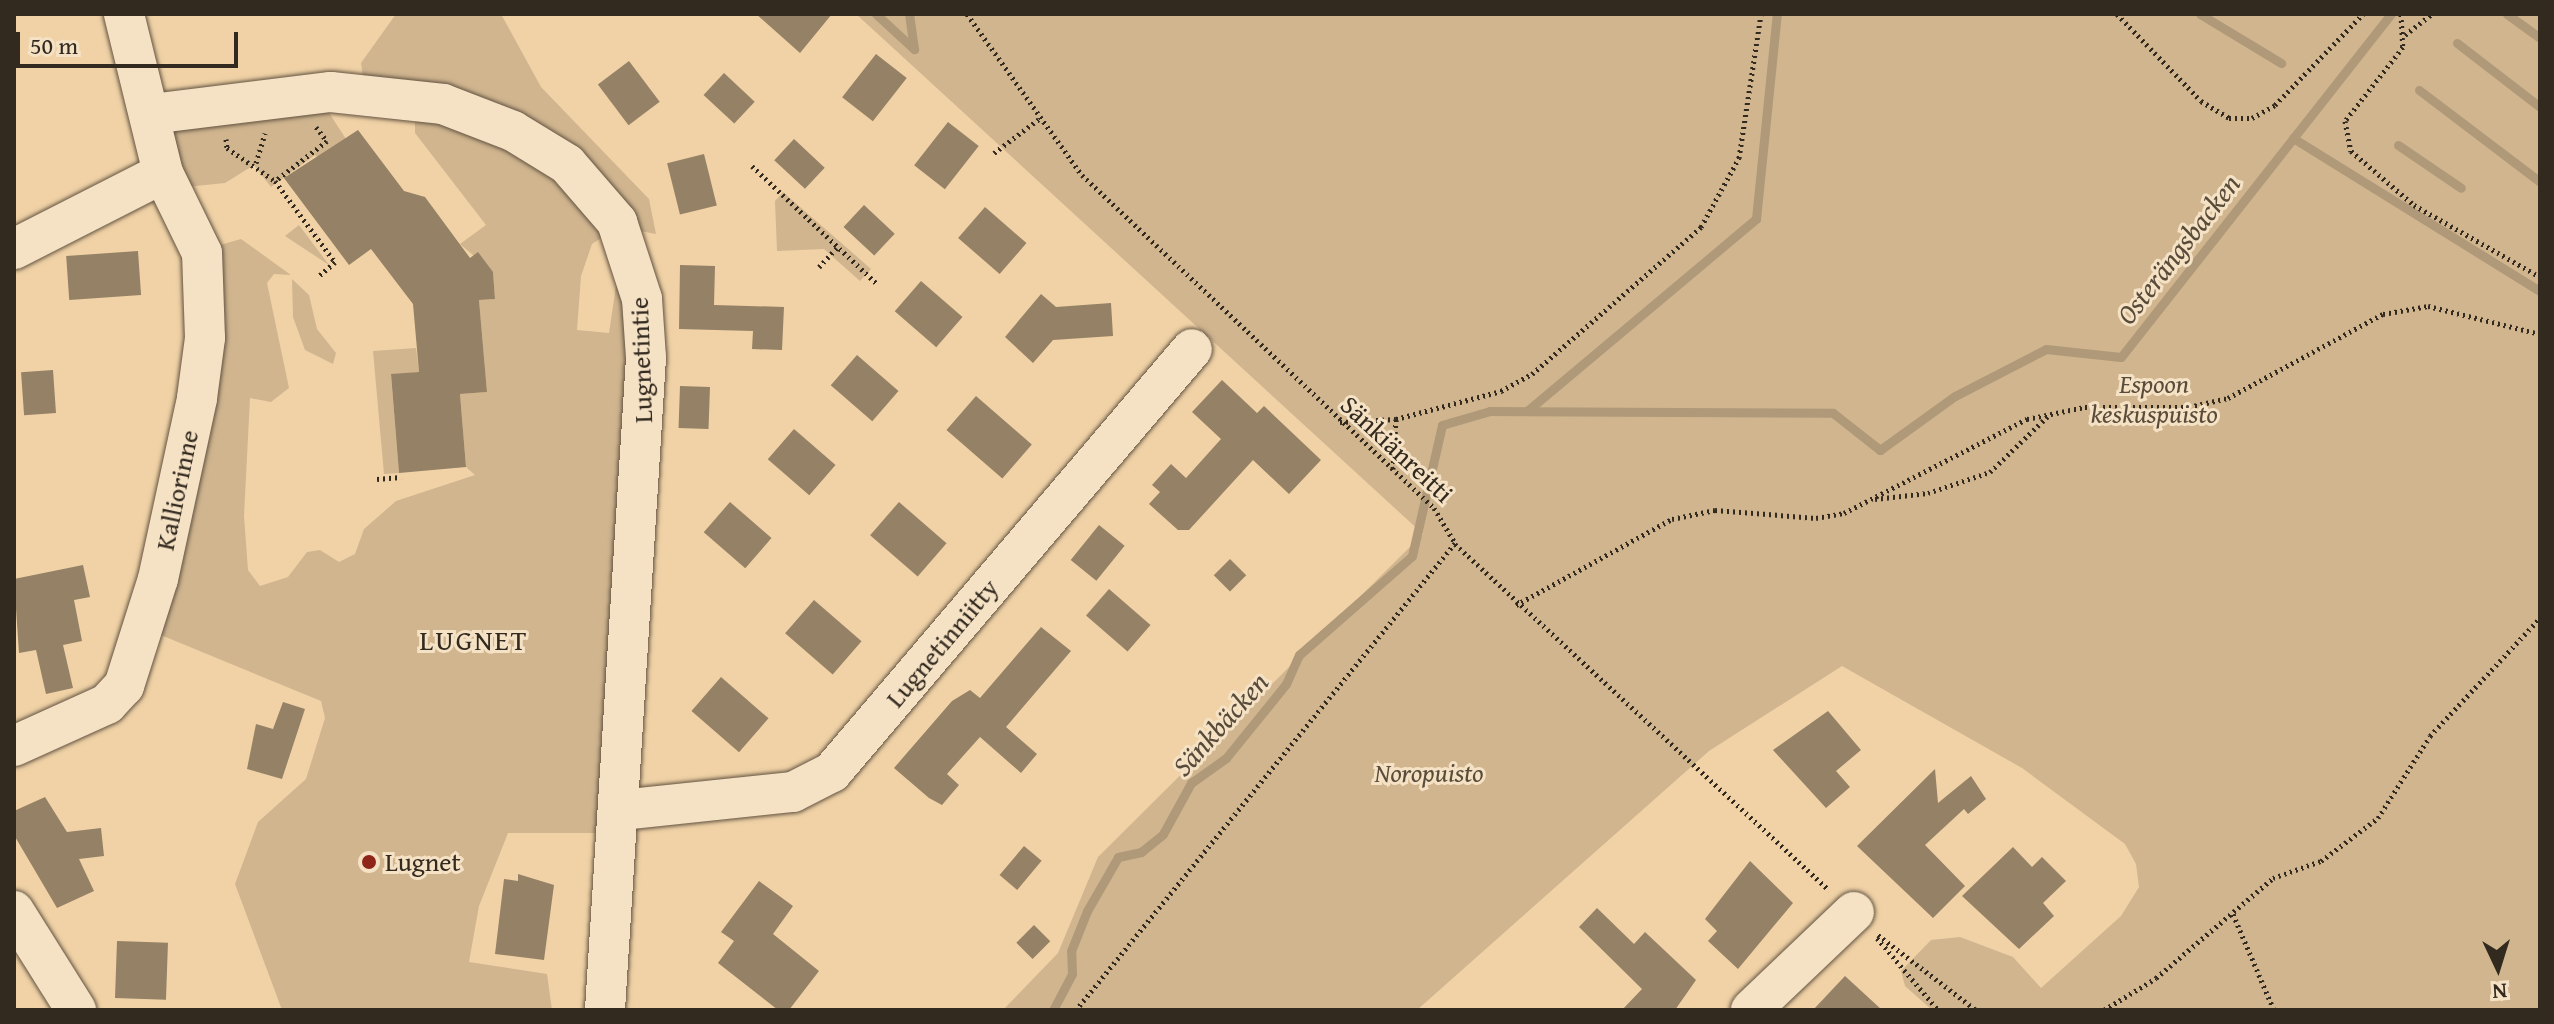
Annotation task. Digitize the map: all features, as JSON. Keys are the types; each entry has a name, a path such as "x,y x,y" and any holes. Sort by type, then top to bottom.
{"street":[{"name":"Kalliorinne","path":"14,746 107,704 124,686 158,579 197,398 206,292 196,229 163,173 151,114 124,14"},
{"name":"Lugnetintie","path":"151,114 331,92 419,99 513,131 567,164 603,200 631,256 646,358 621,810 605,1010"},
{"path":"14,249 163,173"},
{"name":"Lugnetinniitty","path":"621,810 793,792 832,772 1192,349"},
{"path":"14,911 76,1010"},
{"path":"1751,1010 1854,912"}],"path":[{"name":"Sänkiänreitti","path":"967,14 1039,119 1082,175 1339,422 1434,508 1455,543 1076,1010"},
{"path":"1339,422 1396,419 1501,391 1532,374 1701,227 1739,158 1761,14"},
{"path":"2117,14 2201,101 2229,118 2252,118 2275,105 2363,14"},
{"path":"2401,14 2404,36 2393,64 2345,121 2351,151 2414,205 2540,277"},
{"path":"2404,36 2432,14"},
{"path":"994,153 1039,119"},
{"path":"275,181 327,141 312,122"},
{"path":"253,131 282,127"},
{"path":"256,163 266,129"},
{"path":"239,133 226,135 227,148 256,163 275,181 335,262 318,277"},
{"path":"752,166 876,283"},
{"path":"819,267 837,248"},
{"path":"1874,499 1924,466 2050,414 2228,398 2383,314 2428,306 2540,334"},
{"path":"1516,605 1672,519 1715,510 1816,518 1874,499 1928,493 1990,472 2050,414"},
{"path":"1392,470 1396,419"},
{"path":"377,479 401,477"},
{"path":"1455,543 1516,605 1854,912"},
{"path":"2104,1010 2156,978 2273,878 2321,861 2378,818 2430,736 2540,618"},
{"path":"2233,914 2274,1010"},
{"path":"1938,1010 1871,930 1976,1010"}],"green space":[{"path":"396,14 501,14 541,87 649,199 656,234 640,231 584,164 364,83 361,63"},
{"name":"Espoon keskuspuisto","path":"856,14 2540,14 2540,1010 1932,1010 1905,986 1901,971 1931,940 1960,937 2013,957 2041,988 2121,916 2139,887 2136,864 2125,844 2022,768 1842,666 1709,751 1417,1010 1003,1010 1058,953 1098,857 1423,534"},
{"path":"322,102 346,139 319,159 315,155 271,187 254,165 225,183 186,187 168,130"},
{"path":"415,109 457,118 566,178 610,232 592,244 581,276 577,330 609,333 616,286 631,283 610,833 508,833 479,906 469,962 547,974 552,1010 282,1010 235,884 258,822 306,779 325,718 321,701 156,633 213,247 241,239 291,275 274,274 267,283 289,388 271,402 250,398 244,516 248,570 260,586 288,577 307,552 320,550 339,562 355,554 364,529 396,501 475,475 466,467 460,394 487,392 479,300 495,299 493,272 460,244 486,225 415,133"},
{"path":"783,192 871,269 860,281 824,249 777,251 775,201"},
{"path":"299,225 329,265 285,236"},
{"path":"292,279 309,295 317,329 336,353 333,364 305,350 293,317"},
{"path":"416,348 419,372 391,375 399,473 384,474 373,351"}],"building":[{"path":"756,14 832,14 800,53"},
{"path":"876,54 907,78 873,121 842,97"},
{"path":"629,61 660,102 629,125 598,84"},
{"path":"724,73 755,102 734,124 704,95"},
{"path":"948,122 979,146 945,189 914,165"},
{"path":"358,130 404,191 425,197 470,258 478,252 493,272 495,299 479,300 487,392 460,394 466,467 399,473 391,374 419,372 413,304 371,249 349,265 284,178"},
{"path":"794,139 825,168 805,189 774,160"},
{"path":"704,154 717,205 680,215 667,163"},
{"path":"864,205 895,234 874,256 844,227"},
{"path":"985,207 1027,243 1000,274 958,238"},
{"path":"138,251 141,295 69,300 66,256"},
{"path":"680,265 715,266 714,305 784,307 782,350 752,349 753,331 679,329"},
{"path":"921,281 963,317 936,347 895,311"},
{"path":"1041,294 1056,307 1111,303 1113,336 1053,340 1033,363 1005,337"},
{"path":"857,355 899,391 872,421 831,385"},
{"path":"53,370 56,413 24,415 21,372"},
{"path":"1222,380 1257,413 1264,406 1321,460 1289,494 1253,460 1189,530 1178,530 1149,504 1160,492 1152,485 1171,464 1186,478 1221,439 1192,412"},
{"path":"680,386 710,387 709,429 679,428"},
{"path":"976,396 1032,445 1002,479 946,430"},
{"path":"794,429 836,465 809,495 768,459"},
{"path":"730,502 772,538 745,568 704,532"},
{"path":"899,502 947,543 918,577 870,535"},
{"path":"1099,525 1125,546 1096,581 1071,560"},
{"path":"1230,559 1246,575 1230,592 1214,575"},
{"path":"83,565 90,597 74,600 82,641 63,645 73,688 46,694 36,650 19,653 14,579"},
{"path":"1109,589 1151,625 1128,651 1086,615"},
{"path":"814,600 862,641 833,675 785,633"},
{"path":"1041,627 1071,651 1006,727 1037,754 1021,773 980,737 947,774 959,785 942,805 929,798 894,768 952,701 970,690 980,698"},
{"path":"721,677 769,718 739,752 691,711"},
{"path":"283,702 305,709 282,779 247,769 256,724 273,729"},
{"path":"1828,711 1861,750 1836,771 1850,787 1826,808 1773,750"},
{"path":"1935,769 1938,803 1971,776 1986,799 1968,814 1964,809 1925,845 1965,886 1933,918 1857,846"},
{"path":"45,797 67,832 101,828 104,856 79,859 94,891 57,908 14,835 14,811"},
{"path":"1024,846 1042,861 1017,890 1000,875"},
{"path":"2013,847 2032,867 2042,857 2066,881 2043,903 2054,916 2019,949 1962,896"},
{"path":"1750,861 1793,903 1738,969 1708,941 1717,931 1705,919"},
{"path":"518,874 554,885 544,960 495,954 504,879 518,881"},
{"path":"759,881 793,906 773,934 819,971 789,1010 778,1010 718,963 734,941 721,932"},
{"path":"1597,908 1634,944 1645,932 1696,980 1675,1010 1622,1010 1642,989 1579,927"},
{"path":"1034,925 1050,941 1033,959 1016,943"},
{"path":"117,941 168,943 166,1000 115,998"},
{"path":"1845,976 1882,1010 1813,1010"}],"waterway":[{"path":"876,14 914,49 909,14"},
{"path":"1527,411 1756,219 1777,14"},
{"path":"2200,14 2281,63"},
{"name":"Osterängsbacken","path":"1053,1010 1072,974 1071,951 1087,911 1118,857 1141,852 1163,834 1191,783 1226,758 1286,684 1299,655 1412,556 1442,425 1490,411 1833,413 1880,450 1955,396 2046,349 2121,357 2391,14"},
{"path":"2507,14 2540,38"},
{"path":"2457,43 2540,107"},
{"path":"2419,90 2540,182"},
{"path":"2293,138 2540,291"},
{"path":"2398,145 2461,188"}],"place":[{"name":"Lugnet","path":"369,862"}],"district":[{"name":"LUGNET","path":"474,640"}],"water label":[{"name":"Sänkbäcken","path":"1220,724"}],"park label":[{"name":"Noropuisto","path":"1429,773"}]}
